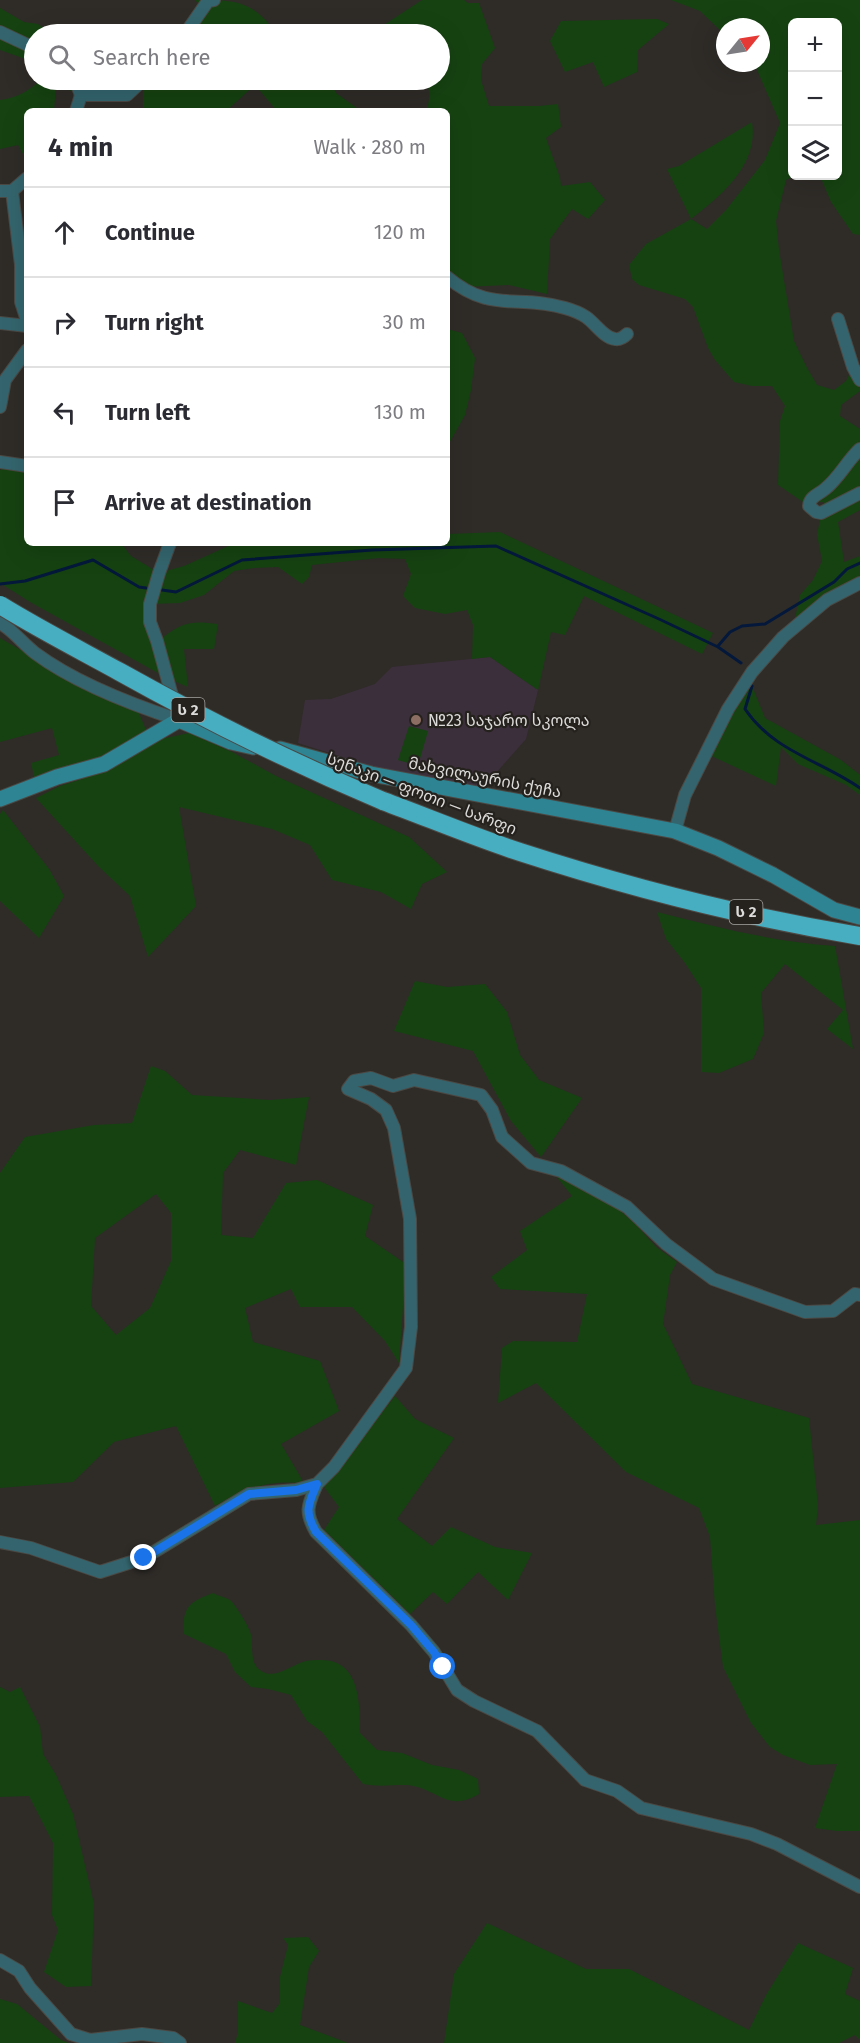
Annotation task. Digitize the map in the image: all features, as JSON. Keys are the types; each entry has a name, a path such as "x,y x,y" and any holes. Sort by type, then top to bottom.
{"highway":[{"name":"სენაკი — ფოთი — სარფი","path":"0,605 209,721 312,771 383,801 518,852 632,887 860,936"}],"street":[{"path":"192,24 208,2 214,0"},
{"path":"0,32 24,43"},
{"path":"77,108 81,95 79,90"},
{"path":"81,95 128,94 132,90"},
{"path":"24,180 6,191 21,265 21,302 24,312"},
{"path":"450,280 465,291 493,301 544,304 566,308 586,317 609,337 615,339 627,334"},
{"path":"838,319 853,367 860,380"},
{"path":"0,322 24,326"},
{"path":"0,406 5,380 24,354"},
{"path":"860,449 828,487 809,501 809,506 821,513 860,493"},
{"path":"0,462 24,466"},
{"path":"169,546 150,604 150,622 158,641 179,720"},
{"path":"675,831 685,795 728,709 752,672 783,637 819,607 860,583"},
{"path":"0,622 13,630 34,652 73,676 145,709 179,720"},
{"path":"0,798 57,777 104,764 179,720"},
{"name":"მახვილაურის ქუჩა","path":"179,720 231,742 258,748 285,750 371,774 675,831 718,848 774,875 834,910 860,917"},
{"path":"860,1295 855,1294 833,1311 805,1312 713,1279 666,1244 627,1207 561,1171 531,1163 502,1137 492,1110 481,1095 414,1080 393,1086 371,1078 354,1080 348,1089 371,1099 386,1110 394,1128 410,1219 410,1343 406,1368 334,1467 317,1484 307,1506 308,1518 316,1532 411,1625 434,1652 457,1690 474,1701 537,1731 585,1780 617,1791 641,1808 751,1834 786,1848 860,1887"},
{"path":"0,1542 31,1548 100,1572 144,1558 249,1494 296,1490 317,1484"},
{"path":"0,1960 19,1971 30,1988 71,2034 90,2040 142,2034 173,2038 180,2043"}],"shaded area":[{"name":"№23 საჯარო სკოლა","path":"490,657 538,690 526,739 479,792 403,776 298,743 305,700 331,699 375,684 392,667"}],"green space":[{"path":"195,0 242,4 251,8 269,24 192,24 203,9"},
{"path":"422,0 464,0 468,3 479,3 495,48 482,64 481,80 489,106 558,104 561,127 546,138 561,186 590,182 605,200 588,219 572,209 550,239 547,294 509,285 463,287 450,276 450,108 427,108 428,90 450,90 450,24 385,24"},
{"path":"671,0 860,0 860,235 853,234 831,202 822,180 842,180 842,18 788,18 788,179 776,221 794,341 817,385 834,390 846,381 853,367 860,370 860,391 841,405 840,416 860,429 860,510 838,522 844,562 860,556 860,579 794,623 800,595 813,580 822,561 817,534 824,502 803,502 778,485 780,421 785,406 772,386 752,386 734,382 708,348 693,307 685,299 639,285 632,279 629,265 646,244 691,219 707,229 726,210 765,160 780,123 758,72 770,72 770,18 716,18 716,26 700,11"},
{"path":"0,8 24,22 38,24 24,24 24,59 0,50"},
{"path":"657,19 669,24 638,50 637,72 604,87 593,62 565,72 550,41 561,21"},
{"path":"27,90 56,90 54,108 24,108 24,156 18,145 0,149 0,100"},
{"path":"68,90 89,90 89,95 81,95"},
{"path":"143,90 249,90 229,108 143,108"},
{"path":"259,90 334,90 357,108 274,108"},
{"path":"752,122 753,138 744,166 725,190 691,219 667,169 679,166"},
{"path":"450,330 462,333 475,358 465,415 450,442"},
{"path":"5,468 24,471 24,546 123,546 131,556 159,573 184,566 228,546 450,546 450,534 500,532 713,633 702,654 584,596 565,635 551,632 538,690 490,657 472,659 473,625 467,610 445,614 415,608 403,596 411,574 405,559 379,558 312,565 309,577 302,584 278,567 254,568 234,571 204,595 180,603 150,604 158,641 186,624 200,622 218,624 214,649 184,649 188,687 167,678 0,583 0,470"},
{"path":"0,638 69,678 138,711 149,737 36,785 31,763 59,755 52,728 0,742"},
{"path":"752,686 765,718 841,760 860,775 860,795 846,785 798,764 781,747 776,786 705,753 741,688"},
{"path":"409,726 428,731 418,766 398,760"},
{"path":"189,733 409,837 447,872 422,884 411,909 381,892 332,880 310,845 272,829 179,807 196,906 148,957 130,896 99,867 36,798 60,786 107,771 152,741"},
{"path":"3,810 49,869 64,896 39,938 0,901 0,814"},
{"path":"657,912 767,937 835,946 853,1049 827,1029 843,1010 785,964 761,993 764,1033 753,1059 719,1073 701,1072 701,988 666,939"},
{"path":"415,981 447,987 485,984 507,1012 520,1055 539,1080 582,1098 541,1157 511,1121 473,1051 394,1031"},
{"path":"151,1066 165,1071 192,1095 270,1100 309,1097 296,1165 240,1150 223,1173 221,1235 253,1238 286,1183 317,1180 373,1205 365,1236 406,1264 399,1363 385,1341 352,1307 300,1307 291,1289 245,1308 253,1342 320,1361 339,1411 281,1444 304,1483 268,1484 237,1494 215,1506 176,1426 114,1442 73,1482 0,1488 0,1173 25,1137 94,1125 132,1123","holes":["156,1194 171,1213 171,1261 150,1308 116,1335 91,1306 95,1238"]},
{"path":"556,1176 618,1209 656,1247 677,1262 670,1275 663,1324 692,1384 809,1418 818,1506 816,1525 860,1520 860,1831 815,1828 837,1764 810,1765 783,1755 770,1747 751,1723 723,1667 715,1606 710,1537 699,1508 626,1472 536,1383 498,1403 502,1348 513,1341 577,1342 587,1294 500,1289 491,1277 527,1250 520,1231 572,1196"},
{"path":"395,1396 415,1419 454,1438 397,1519 432,1546 451,1527 495,1547 532,1553 508,1600 478,1572 447,1604 433,1592 410,1614 324,1530 339,1507 324,1487"},
{"path":"213,1593 230,1600 242,1616 250,1632 253,1660 258,1669 273,1674 314,1660 333,1662 343,1667 350,1675 358,1696 360,1733 377,1750 402,1753 432,1765 459,1770 478,1779 479,1794 458,1801 449,1800 416,1786 363,1784 322,1732 307,1721 291,1695 251,1687 235,1672 226,1654 184,1634 184,1617 189,1607 198,1599"},
{"path":"0,1687 10,1692 20,1687 40,1727 43,1754 56,1775 73,1814 94,1904 91,1986 66,1987 44,1972 58,1930 52,1915 53,1843 29,1796 0,1797"},
{"path":"487,1923 586,1969 629,1969 749,2030 766,1995 798,1943 853,1968 845,1994 860,2001 860,2040 855,2035 839,2043 444,2043 454,1974"},
{"path":"308,1937 319,1951 309,1967 300,2025 348,2043 235,2043 238,2032 238,2001 272,2013 280,2003 280,1977 288,1945 283,1938"},
{"path":"0,1999 17,2004 61,2040 69,2043 0,2043"}],"waterway":[{"path":"162,590 176,592 242,560 372,550 496,546 718,647 741,663"},
{"path":"0,584 25,581 93,560 139,587 146,588"},
{"path":"718,646 730,632 742,626 765,624 834,582 847,569 860,563"},
{"path":"752,686 745,709 757,724 784,746 860,788"}],"place":[{"name":"№23 საჯარო სკოლა","path":"416,720"}],"route":[{"path":"144,1558 249,1494 296,1490 317,1484 307,1506 308,1518 316,1532 411,1625 434,1652 443,1667"}]}
